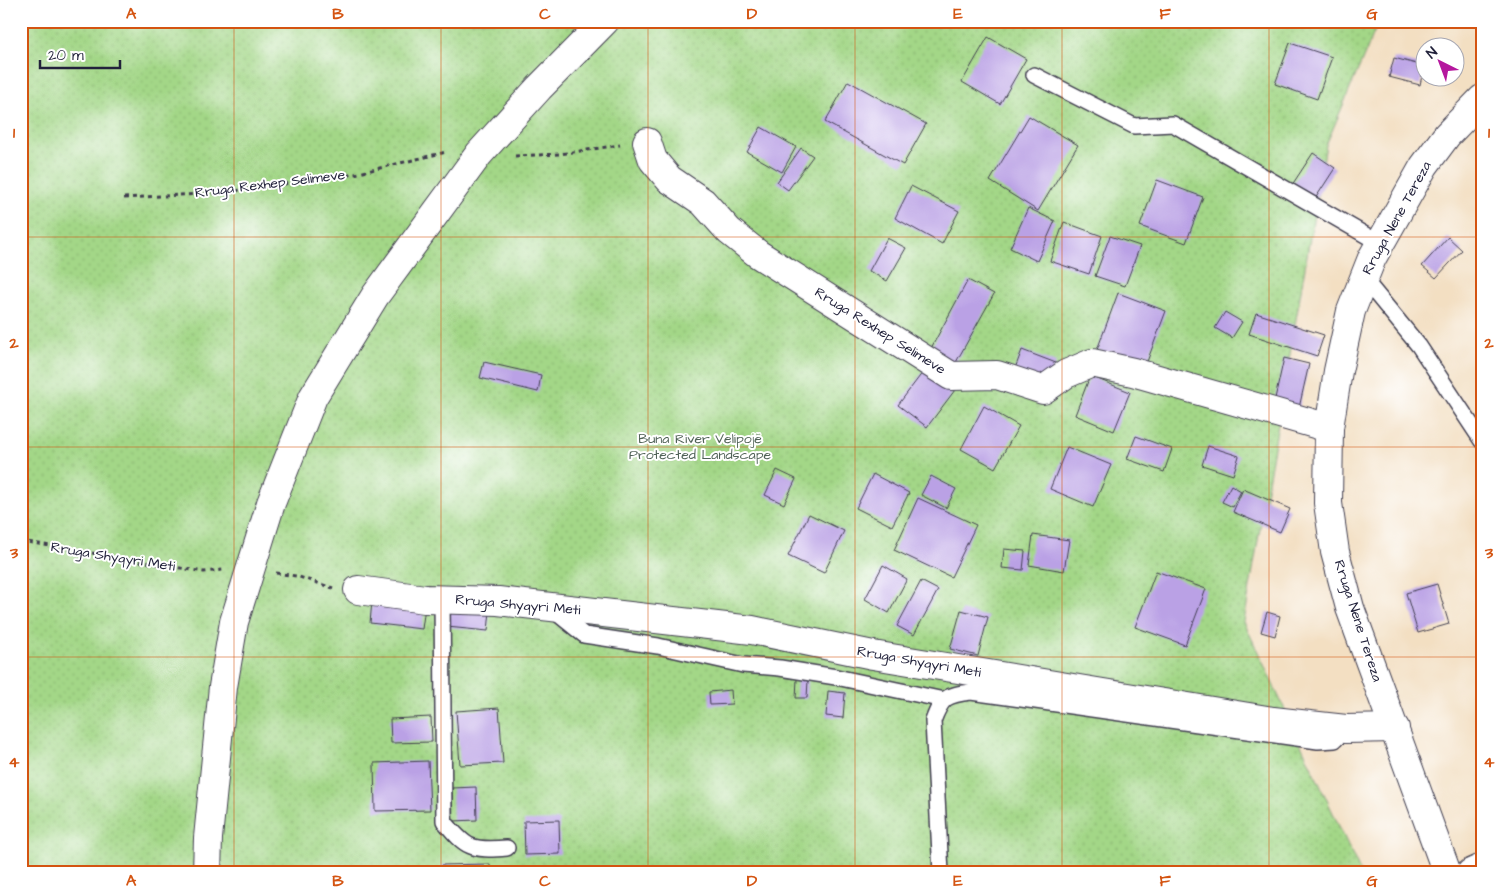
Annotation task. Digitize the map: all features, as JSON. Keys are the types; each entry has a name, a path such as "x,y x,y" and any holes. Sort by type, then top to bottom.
{"street":[{"path":"207,873 208,838 223,687 234,622 249,568 271,503 313,397 374,296 479,154 539,88 605,21"},
{"name":"Rruga Nene Tereza","path":"1447,873 1350,608 1335,552 1328,502 1329,428 1338,371 1351,311 1364,279 1424,166 1447,135 1482,99"},
{"name":"Rruga Rexhep Selimeve","path":"647,142 653,160 669,179 703,202 729,231 758,254 951,376 997,375 1043,390 1066,374 1092,363 1133,372 1329,428"},
{"name":"Rruga Shyqyri Meti","path":"358,590 442,599 498,601 752,630 873,655 1273,721 1346,729 1395,728"},
{"path":"1471,873 1482,868"}],"lane":[{"path":"1034,75 1134,126 1173,124 1381,244"},
{"path":"1364,279 1419,346 1482,441"},
{"name":"Rruga Shyqyri Meti","path":"442,599 444,821 462,843 491,849 507,848"},
{"path":"549,607 584,635 658,646 743,666 780,668 836,677 944,700"},
{"path":"941,873 933,722 939,706 949,695 971,692 1318,741 1335,740 1346,729"}],"path":[{"path":"511,156 560,154 647,142"},
{"name":"Rruga Rexhep Selimeve","path":"124,198 220,193 355,174 415,158"},
{"name":"Rruga Shyqyri Meti","path":"21,542 204,572 249,568 296,576 330,588 358,590"}],"green space":[{"name":"Buna River Velipojë Protected Landscape","path":"21,21 1379,21 1326,145 1244,622 1361,873 21,873"}],"building":[{"path":"988,37 1026,59 1000,104 962,82"},
{"path":"1290,43 1332,57 1317,99 1275,84"},
{"path":"1394,58 1416,64 1416,84 1389,77"},
{"path":"848,81 926,124 903,165 825,122"},
{"path":"1029,116 1078,145 1038,211 990,181"},
{"path":"761,127 796,147 782,172 747,152"},
{"path":"801,148 813,156 788,190 777,182"},
{"path":"1313,153 1335,168 1313,202 1290,188"},
{"path":"1157,180 1203,197 1186,243 1140,226"},
{"path":"911,186 959,211 942,244 895,218"},
{"path":"1028,208 1055,221 1037,261 1010,248"},
{"path":"1064,222 1102,236 1089,274 1050,261"},
{"path":"1110,236 1140,246 1125,286 1095,276"},
{"path":"1448,237 1462,250 1436,278 1422,266"},
{"path":"887,238 906,248 887,281 869,271"},
{"path":"968,280 994,294 955,364 930,350"},
{"path":"1118,293 1166,311 1145,367 1097,350"},
{"path":"1225,312 1242,322 1232,338 1215,328"},
{"path":"1256,313 1324,335 1317,356 1249,334"},
{"path":"1022,350 1056,363 1048,384 1014,371"},
{"path":"1284,358 1309,364 1299,408 1274,403"},
{"path":"484,362 541,375 538,392 480,378"},
{"path":"926,368 955,390 927,427 898,405"},
{"path":"1090,376 1130,392 1114,431 1075,415"},
{"path":"984,406 1019,426 995,468 961,449"},
{"path":"1136,436 1172,449 1164,472 1127,459"},
{"path":"1208,446 1239,456 1233,475 1202,465"},
{"path":"1067,447 1111,465 1093,507 1050,489"},
{"path":"777,470 796,479 784,504 765,495"},
{"path":"873,474 909,493 892,526 856,508"},
{"path":"931,476 956,489 946,508 921,495"},
{"path":"1231,485 1241,491 1233,507 1222,502"},
{"path":"1243,489 1290,509 1280,532 1233,512"},
{"path":"918,498 976,525 951,577 894,550"},
{"path":"809,514 844,531 824,573 788,556"},
{"path":"1033,535 1069,540 1064,571 1029,565"},
{"path":"1004,549 1025,551 1023,570 1002,568"},
{"path":"883,565 907,579 889,613 865,599"},
{"path":"1156,571 1206,589 1185,645 1135,627"},
{"path":"921,581 938,590 914,635 897,626"},
{"path":"1437,584 1449,624 1418,633 1406,593"},
{"path":"372,601 425,607 422,629 370,623"},
{"path":"450,606 490,611 488,631 447,627"},
{"path":"961,610 988,617 978,656 950,649"},
{"path":"1267,612 1280,616 1275,636 1261,632"},
{"path":"797,679 808,680 807,698 796,698"},
{"path":"731,690 732,704 710,705 709,692"},
{"path":"828,691 845,693 843,718 826,716"},
{"path":"499,708 503,763 460,765 456,711"},
{"path":"431,717 432,742 391,743 390,719"},
{"path":"428,761 430,810 375,811 374,763"},
{"path":"476,787 477,820 453,821 452,788"},
{"path":"559,820 560,854 525,855 524,821"},
{"path":"490,864 490,873 442,873 442,865"}]}
